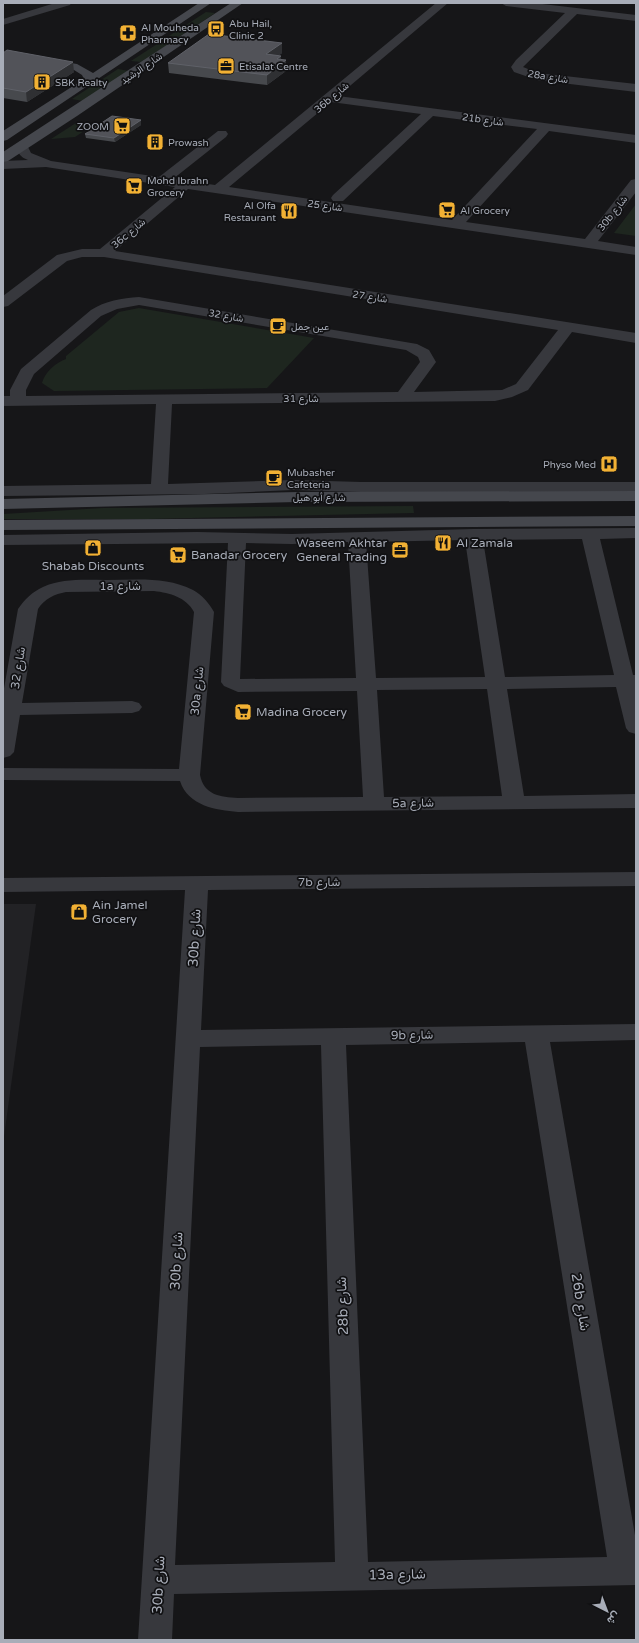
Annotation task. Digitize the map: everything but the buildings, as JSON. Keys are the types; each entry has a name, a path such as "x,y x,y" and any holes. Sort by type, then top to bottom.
{"main road":[{"name":"شارع الرشيد","path":"3,137 206,3"},
{"name":"شارع الرشيد","path":"3,158 238,3"},
{"path":"3,55 77,68 88,73 90,80"},
{"name":"شارع أبو هيل","path":"10,497 636,496"},
{"path":"511,522 532,513 636,510"},
{"path":"3,525 636,521"}],"street":[{"path":"3,22 66,3"},
{"name":"36b شارع","path":"218,189 444,3"},
{"path":"506,3 636,18"},
{"name":"28a شارع","path":"574,11 520,62 517,67 518,70 537,76 636,88"},
{"name":"21b شارع","path":"330,98 636,139"},
{"path":"338,198 430,112"},
{"path":"456,225 545,128"},
{"path":"162,181 222,134"},
{"name":"شارع 25","path":"22,146 26,155 48,164 636,251"},
{"path":"3,165 48,164"},
{"name":"30b شارع","path":"588,244 636,183"},
{"name":"36c شارع","path":"3,302 62,258 82,253 104,252 186,184"},
{"name":"شارع 27","path":"104,252 636,338"},
{"name":"شارع 32","path":"10,401 18,390 27,372 96,313 118,303 139,301 397,344 416,349 424,353 428,362 402,398"},
{"name":"شارع 31","path":"10,401 489,396 515,391 527,382 568,327"},
{"path":"159,489 164,399"},
{"path":"10,497 159,489 205,489 293,485 361,487 636,486"},
{"path":"3,540 197,537 292,539 473,534 636,533"},
{"path":"473,534 514,802"},
{"path":"590,534 630,682 636,728"},
{"path":"357,537 374,804"},
{"path":"237,538 231,682 238,686 630,682"},
{"name":"1a شارع","path":"46,592 67,587 153,586 181,591 192,597"},
{"name":"شارع 32","path":"3,752 28,609 31,602 46,592"},
{"name":"30a شارع","path":"191,782 204,612 200,604 192,597"},
{"path":"11,709 132,707"},
{"path":"3,774 191,782"},
{"name":"5a شارع","path":"191,782 201,796 224,804 636,801"},
{"name":"7b شارع","path":"3,885 636,879"},
{"name":"30b شارع","path":"155,1640 197,883"},
{"name":"9b شارع","path":"188,1039 636,1032"},
{"name":"26b شارع","path":"536,1033 630,1571"},
{"name":"28b شارع","path":"333,1036 352,1575"},
{"name":"13a شارع","path":"158,1580 352,1575 630,1571"}],"shaded area":[{"path":"206,12 215,13 179,37 169,36"},
{"path":"168,37 178,38 141,62 131,61"},
{"path":"118,69 129,71 83,101 72,99"},
{"path":"76,123 81,123 87,127 87,129 75,137 51,139"},
{"path":"636,204 636,236 614,233"},
{"path":"139,308 314,338 267,388 54,391 42,383 45,375 51,368 66,359 66,356 119,312"},
{"path":"413,506 414,513 149,519 3,519 3,514 103,508"},
{"path":"3,904 36,904 3,1144"}],"place":[{"name":"Abu Hail, Clinic 2","path":"216,29"},
{"name":"Al Mouheda Pharmacy","path":"128,33"},
{"name":"Etisalat Centre","path":"226,66"},
{"name":"SBK Realty","path":"42,82"},
{"name":"ZOOM","path":"122,126"},
{"name":"Prowash","path":"155,142"},
{"name":"Mohd Ibrahn Grocery","path":"134,186"},
{"name":"Al Grocery","path":"447,210"},
{"name":"Al Olfa Restaurant","path":"289,211"},
{"name":"عين جمل","path":"278,326"},
{"name":"Physo Med","path":"609,464"},
{"name":"Mubasher Cafeteria","path":"274,478"},
{"name":"Al Zamala","path":"443,543"},
{"name":"Shabab Discounts","path":"93,548"},
{"name":"Waseem Akhtar General Trading","path":"400,550"},
{"name":"Banadar Grocery","path":"178,555"},
{"name":"Madina Grocery","path":"243,712"},
{"name":"Ain Jamel Grocery","path":"79,912"}]}
